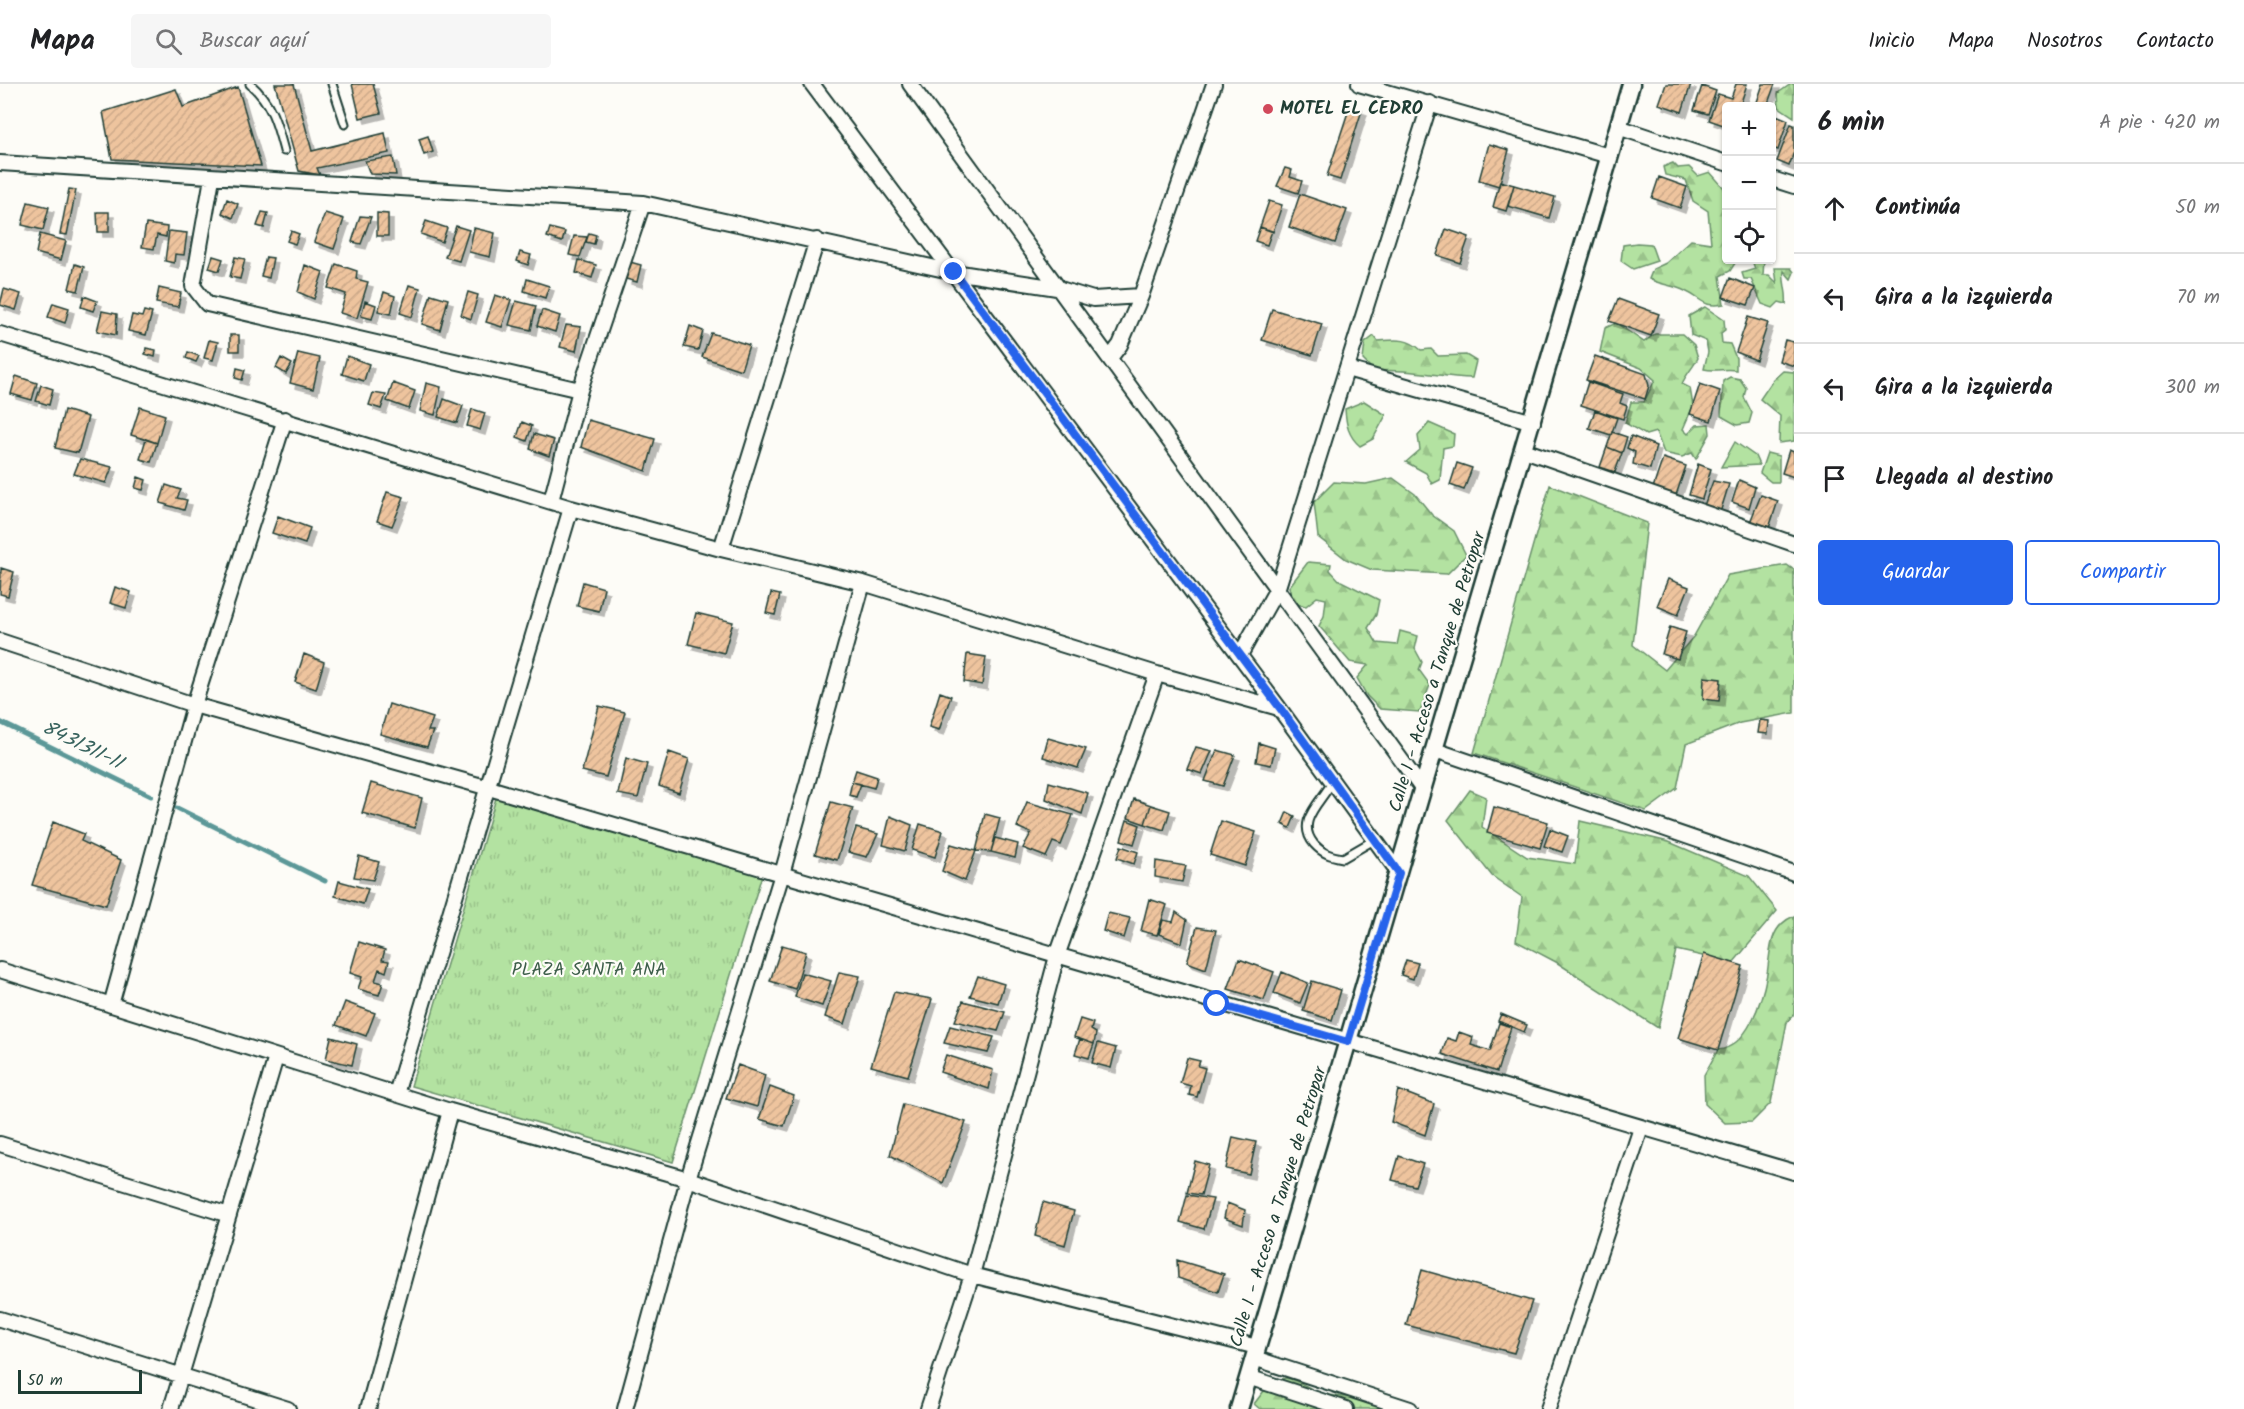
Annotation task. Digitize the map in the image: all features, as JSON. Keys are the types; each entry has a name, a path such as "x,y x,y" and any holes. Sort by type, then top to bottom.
{"street":[{"path":"812,84 1280,708 1399,873"},
{"path":"910,84 1057,288 1278,587 1423,790"},
{"path":"1110,358 1120,345 1140,296 1214,84"},
{"path":"1359,84 1610,156"},
{"name":"Calle 1 - Acceso a Tanque de Petropar","path":"1239,1409 1533,422 1631,84"},
{"path":"1240,655 1278,587 1430,103"},
{"path":"1618,127 1722,162"},
{"path":"0,163 643,203 954,272 1057,288 1093,299 1140,296"},
{"path":"213,178 193,286 207,304 580,390"},
{"path":"1776,179 1794,186"},
{"path":"551,501 580,390 643,203"},
{"path":"722,549 818,240"},
{"path":"0,334 571,508 722,549 863,583 1157,674 1280,708"},
{"path":"1347,369 1533,422"},
{"path":"111,1005 194,705 285,419"},
{"path":"1524,450 1794,544"},
{"path":"396,1094 571,508"},
{"path":"625,1409 688,1179 782,874 863,583"},
{"path":"0,641 194,705 489,788 1794,1172"},
{"path":"928,1409 972,1275 1057,956 1157,674"},
{"path":"1435,750 1794,873"},
{"path":"0,970 450,1111 688,1179 972,1275 1256,1352 1410,1409"},
{"path":"171,1409 276,1057"},
{"path":"368,1409 450,1111"},
{"path":"1548,1409 1641,1128"},
{"path":"0,1144 229,1215"},
{"path":"0,1319 288,1409"},
{"path":"1248,1377 1346,1409"}],"lane":[{"path":"250,84 264,95 272,108 284,151"},
{"path":"332,84 345,124"},
{"path":"1332,782 1308,818 1306,827 1311,840 1323,853 1343,858 1374,840"}],"green space":[{"path":"1794,84 1794,117 1779,107 1778,93"},
{"path":"1673,163 1678,168 1689,167 1698,176 1710,172 1722,186 1722,264 1734,264 1730,271 1720,276 1724,304 1707,304 1681,289 1649,279 1653,269 1666,263 1691,240 1711,243 1708,211 1693,201 1686,180 1665,175 1663,167"},
{"path":"1651,244 1657,261 1633,269 1621,261 1623,245"},
{"path":"1753,264 1764,264 1763,275 1769,275 1777,283 1775,268 1791,268 1794,272 1791,279 1784,271 1786,304 1779,302 1773,308 1762,304 1751,279 1744,279 1742,273 1755,269"},
{"path":"1705,307 1724,320 1725,330 1721,333 1722,343 1730,344 1736,358 1736,370 1704,369 1708,352 1706,341 1691,335 1689,316"},
{"path":"1616,323 1644,342 1655,334 1682,334 1694,345 1698,358 1682,384 1690,388 1693,406 1683,429 1688,434 1697,425 1709,424 1710,434 1696,459 1692,453 1682,457 1664,453 1656,432 1646,435 1625,423 1631,402 1644,402 1655,380 1641,368 1600,352 1605,328"},
{"path":"1374,336 1378,341 1401,340 1421,350 1431,349 1438,356 1466,355 1476,361 1472,378 1374,371 1363,360 1365,343"},
{"path":"1783,371 1794,372 1794,441 1779,443 1780,416 1760,399 1773,380"},
{"path":"1730,377 1740,379 1746,388 1744,397 1752,413 1749,423 1737,425 1721,416 1723,381"},
{"path":"1364,401 1386,415 1373,439 1360,446 1348,429 1345,409"},
{"path":"1429,423 1454,434 1453,446 1443,448 1440,480 1432,484 1426,473 1406,462 1420,450 1418,436"},
{"path":"1735,442 1755,456 1759,465 1721,467"},
{"path":"1767,453 1779,456 1779,482 1771,482 1760,473"},
{"path":"1393,478 1415,494 1432,515 1454,531 1466,555 1447,574 1372,570 1346,559 1318,537 1314,502 1334,482 1366,484"},
{"path":"1550,485 1647,523 1633,645 1665,670 1694,636 1728,575 1787,565 1794,570 1794,713 1740,723 1686,744 1677,788 1646,811 1474,753"},
{"path":"1308,562 1331,564 1330,570 1339,580 1379,600 1376,615 1368,628 1377,643 1397,645 1400,631 1418,636 1415,649 1422,662 1419,670 1430,685 1420,712 1380,709 1367,696 1357,678 1368,665 1350,662 1319,626 1324,616 1326,599 1317,597 1306,606 1295,604 1289,587"},
{"path":"1470,790 1486,797 1482,827 1527,857 1575,864 1580,821 1669,842 1749,876 1777,911 1733,963 1676,950 1658,1028 1556,962 1516,941 1522,897 1492,876 1448,820"},
{"name":"PLAZA SANTA ANA","path":"496,798 762,875 673,1162 411,1086"},
{"path":"1794,916 1794,1014 1787,1022 1771,1103 1752,1122 1725,1123 1705,1104 1704,1075 1718,1050 1738,1041 1752,1021 1765,985 1772,940 1779,926"},
{"path":"1285,1378 1324,1394 1371,1402 1382,1409 1260,1409 1254,1404 1270,1383"}],"building":[{"path":"275,84 294,84 312,151 385,133 389,153 317,168 320,175 299,171"},
{"path":"352,84 373,84 381,113 360,118"},
{"path":"1666,84 1691,84 1682,112 1659,104"},
{"path":"1736,84 1747,84 1741,102 1722,102 1722,125 1709,120 1718,94 1731,98"},
{"path":"1763,84 1775,84 1768,102 1757,102"},
{"path":"1702,86 1716,91 1708,114 1694,110"},
{"path":"238,87 261,166 112,159 103,112 176,89 183,107"},
{"path":"1350,106 1362,110 1340,180 1327,176"},
{"path":"1776,115 1788,120 1778,150 1776,149"},
{"path":"1791,124 1794,125 1794,152 1789,166 1777,161"},
{"path":"428,136 433,152 424,155 419,139"},
{"path":"1489,144 1509,150 1499,186 1479,180"},
{"path":"393,157 396,175 370,174 365,161"},
{"path":"1285,168 1292,170 1290,177 1302,181 1298,193 1277,186"},
{"path":"1659,177 1687,187 1680,208 1652,198"},
{"path":"1500,181 1514,185 1506,211 1493,207"},
{"path":"1514,185 1555,197 1549,218 1508,206"},
{"path":"69,189 76,190 67,235 60,234"},
{"path":"1300,194 1347,210 1335,243 1289,227"},
{"path":"227,199 238,204 233,218 222,213"},
{"path":"1269,201 1282,205 1273,232 1260,227"},
{"path":"28,202 49,207 43,230 22,225"},
{"path":"97,212 109,212 109,232 98,232"},
{"path":"262,212 268,213 264,228 257,226"},
{"path":"325,213 344,219 334,249 314,242"},
{"path":"377,213 388,214 388,236 377,236"},
{"path":"360,216 371,217 361,244 352,242"},
{"path":"426,221 447,228 442,242 421,234"},
{"path":"146,224 167,227 166,237 157,235 154,249 142,247"},
{"path":"456,226 469,230 459,261 445,257"},
{"path":"1260,227 1272,231 1267,245 1255,241"},
{"path":"474,228 495,233 490,257 469,252"},
{"path":"550,228 565,232 562,242 547,237"},
{"path":"1446,229 1469,237 1460,263 1437,255"},
{"path":"169,231 187,233 184,255 175,254 174,263 165,261"},
{"path":"291,231 299,234 295,244 287,241"},
{"path":"589,233 596,235 594,244 586,242"},
{"path":"40,234 66,241 61,260 36,253"},
{"path":"574,236 587,237 580,257 569,255"},
{"path":"520,252 531,255 528,265 517,261"},
{"path":"213,256 223,259 219,271 209,268"},
{"path":"235,257 245,259 240,279 230,277"},
{"path":"266,257 273,258 269,278 261,276"},
{"path":"579,260 596,265 592,278 576,273"},
{"path":"630,262 641,265 637,282 626,279"},
{"path":"75,264 84,267 78,291 69,289"},
{"path":"336,264 357,271 356,279 368,282 357,318 340,313 346,294 328,288"},
{"path":"305,265 323,272 314,299 298,292"},
{"path":"1730,278 1755,288 1748,305 1723,297"},
{"path":"527,279 549,286 545,298 524,291"},
{"path":"409,285 420,288 412,317 400,313"},
{"path":"159,288 181,293 178,307 156,303"},
{"path":"4,289 21,294 16,310 0,305"},
{"path":"384,292 395,296 391,314 378,311"},
{"path":"468,292 478,295 471,319 461,315"},
{"path":"431,294 448,299 440,330 422,324"},
{"path":"495,295 511,300 502,327 486,322"},
{"path":"84,296 97,301 93,311 81,307"},
{"path":"1618,299 1659,314 1651,336 1609,321"},
{"path":"365,301 376,305 372,319 361,316"},
{"path":"516,301 536,306 531,330 509,325"},
{"path":"53,303 69,308 65,323 48,317"},
{"path":"1272,309 1322,324 1312,355 1262,340"},
{"path":"542,310 560,316 555,332 537,326"},
{"path":"102,311 117,314 116,335 97,331"},
{"path":"144,311 152,313 146,335 128,331 132,315 142,317"},
{"path":"1748,317 1768,323 1756,360 1736,352"},
{"path":"566,325 581,327 576,351 560,347"},
{"path":"690,326 703,331 698,350 684,347"},
{"path":"711,333 749,345 741,370 702,357"},
{"path":"230,335 239,335 239,351 230,351"},
{"path":"209,340 218,342 213,360 204,358"},
{"path":"1785,340 1794,342 1794,366 1779,361"},
{"path":"146,348 156,350 155,357 145,354"},
{"path":"188,352 199,356 196,362 186,358"},
{"path":"298,353 320,358 313,389 290,383"},
{"path":"347,356 369,364 364,381 342,374"},
{"path":"1595,356 1646,374 1649,386 1645,399 1586,380"},
{"path":"281,358 292,364 286,374 276,368"},
{"path":"237,368 245,370 242,380 235,378"},
{"path":"16,376 37,383 32,400 11,394"},
{"path":"1588,382 1623,394 1620,403 1627,406 1623,419 1581,405"},
{"path":"393,383 415,391 409,409 387,401"},
{"path":"426,383 441,387 435,415 420,411"},
{"path":"1700,384 1720,391 1711,421 1690,414"},
{"path":"41,385 53,389 49,405 36,401"},
{"path":"373,393 386,395 381,409 369,405"},
{"path":"444,399 463,406 457,423 438,417"},
{"path":"140,407 165,415 157,443 131,435"},
{"path":"472,409 485,413 480,430 467,426"},
{"path":"64,410 88,417 78,453 55,448"},
{"path":"1595,410 1617,418 1611,435 1589,428"},
{"path":"588,420 655,439 646,471 581,447"},
{"path":"522,422 532,426 527,441 517,437"},
{"path":"1612,432 1627,437 1622,453 1607,447"},
{"path":"534,434 554,440 549,456 530,449"},
{"path":"1631,436 1656,446 1650,469 1633,464 1635,452 1627,448"},
{"path":"146,439 157,443 151,462 140,459"},
{"path":"1607,447 1622,453 1615,472 1600,467"},
{"path":"1789,450 1794,452 1794,477 1782,473"},
{"path":"1663,458 1686,466 1675,498 1652,491"},
{"path":"80,459 112,467 106,483 74,474"},
{"path":"1457,463 1472,468 1464,490 1450,485"},
{"path":"1698,464 1711,469 1702,499 1689,495"},
{"path":"138,477 146,480 143,490 135,488"},
{"path":"1739,480 1755,487 1749,508 1732,502"},
{"path":"1713,481 1729,484 1719,516 1702,511"},
{"path":"166,485 181,490 177,498 187,500 184,510 160,503"},
{"path":"387,492 404,497 392,526 377,521"},
{"path":"1761,495 1778,501 1769,528 1750,522"},
{"path":"278,516 310,528 305,544 272,533"},
{"path":"1,568 14,572 8,596 0,594"},
{"path":"1668,579 1689,587 1678,615 1657,606"},
{"path":"583,582 604,588 599,611 577,606"},
{"path":"115,587 131,592 126,608 110,603"},
{"path":"771,593 780,595 775,615 766,613"},
{"path":"696,613 733,622 724,653 688,644"},
{"path":"1670,627 1686,632 1678,659 1662,654"},
{"path":"304,654 324,662 316,689 295,682"},
{"path":"967,654 986,657 982,685 964,682"},
{"path":"1704,677 1721,679 1719,701 1703,699"},
{"path":"940,692 951,696 939,730 929,727"},
{"path":"389,704 433,718 428,731 433,731 427,747 380,734"},
{"path":"599,706 625,712 606,777 582,771"},
{"path":"1760,720 1769,721 1768,734 1758,733"},
{"path":"1048,738 1086,749 1078,768 1043,757"},
{"path":"1259,743 1275,748 1271,765 1256,762"},
{"path":"1196,747 1212,751 1202,774 1187,769"},
{"path":"1217,750 1235,755 1223,786 1205,781"},
{"path":"669,752 689,759 679,793 659,786"},
{"path":"626,758 647,764 638,798 618,794"},
{"path":"856,770 877,777 874,788 852,782"},
{"path":"852,782 861,784 856,797 849,795"},
{"path":"1049,782 1088,793 1082,814 1046,799"},
{"path":"371,783 422,798 415,828 362,813"},
{"path":"1134,799 1151,805 1145,824 1128,818"},
{"path":"831,802 853,808 837,860 815,854"},
{"path":"1027,802 1073,815 1061,845 1053,842 1046,857 1023,848 1031,833 1017,827"},
{"path":"1151,805 1170,811 1164,830 1145,824"},
{"path":"1494,807 1548,822 1540,848 1487,833"},
{"path":"1287,812 1295,816 1290,828 1282,824"},
{"path":"985,814 1000,818 991,852 976,851"},
{"path":"890,816 912,825 905,851 883,845"},
{"path":"1127,820 1140,825 1134,844 1121,840"},
{"path":"1221,821 1256,832 1245,866 1210,855"},
{"path":"53,822 84,834 81,841 121,860 106,905 32,885"},
{"path":"920,824 943,831 935,857 912,850"},
{"path":"856,828 878,834 867,857 848,852"},
{"path":"1550,829 1568,836 1562,852 1544,846"},
{"path":"995,838 1018,844 1015,858 991,852"},
{"path":"951,844 976,851 965,881 942,871"},
{"path":"1121,846 1138,852 1134,864 1117,858"},
{"path":"359,856 379,862 373,880 354,877"},
{"path":"1156,861 1186,866 1182,882 1155,877"},
{"path":"339,881 368,889 363,904 335,896"},
{"path":"1149,899 1167,905 1157,935 1141,931"},
{"path":"1176,912 1187,920 1182,943 1159,934 1163,920 1173,922"},
{"path":"1108,913 1130,918 1124,938 1103,931"},
{"path":"1197,927 1216,930 1206,969 1187,962"},
{"path":"359,942 385,950 382,960 389,961 386,972 379,969 375,981 383,983 379,995 358,989 362,977 350,973"},
{"path":"782,945 806,952 795,989 770,981"},
{"path":"1704,954 1743,966 1718,1050 1678,1038"},
{"path":"1239,959 1274,972 1264,1000 1228,989"},
{"path":"1406,960 1418,963 1413,979 1401,975"},
{"path":"839,972 860,976 845,1024 825,1017"},
{"path":"1282,972 1308,983 1300,1003 1274,993"},
{"path":"802,973 831,981 822,1006 795,997"},
{"path":"978,976 1004,984 998,1003 970,996"},
{"path":"1312,981 1341,990 1332,1020 1303,1011"},
{"path":"894,992 932,999 908,1076 871,1066"},
{"path":"963,1001 1005,1012 998,1031 955,1021"},
{"path":"345,1002 375,1013 366,1036 336,1025"},
{"path":"1501,1014 1527,1025 1524,1032 1498,1021"},
{"path":"1080,1019 1093,1023 1091,1030 1096,1033 1094,1044 1074,1037"},
{"path":"1499,1023 1511,1027 1497,1072 1442,1054 1447,1038 1456,1041 1459,1032 1473,1037 1471,1045 1490,1051"},
{"path":"950,1026 994,1037 988,1053 944,1043"},
{"path":"331,1037 357,1044 352,1065 326,1059"},
{"path":"1080,1039 1094,1044 1089,1058 1075,1054"},
{"path":"1098,1043 1116,1048 1111,1068 1092,1063"},
{"path":"946,1055 993,1070 989,1089 940,1072"},
{"path":"1187,1058 1200,1061 1198,1066 1205,1068 1197,1097 1189,1095 1191,1086 1180,1083"},
{"path":"738,1065 765,1075 757,1107 726,1098"},
{"path":"770,1087 794,1096 784,1126 759,1119"},
{"path":"1398,1090 1434,1104 1425,1135 1391,1122"},
{"path":"903,1104 966,1122 943,1183 890,1155"},
{"path":"1233,1137 1256,1142 1249,1174 1226,1169"},
{"path":"1399,1156 1423,1164 1415,1186 1392,1180"},
{"path":"1195,1161 1209,1165 1201,1195 1187,1193"},
{"path":"1187,1195 1213,1199 1204,1229 1180,1222"},
{"path":"1043,1202 1074,1211 1065,1245 1035,1236"},
{"path":"1227,1203 1245,1210 1243,1225 1224,1218"},
{"path":"1177,1260 1224,1274 1218,1292 1178,1278"},
{"path":"1422,1270 1532,1301 1514,1353 1406,1325"}],"waterway":[{"name":"8431311-11","path":"0,722 151,796"},
{"name":"8431311-11","path":"177,808 325,881"}],"place":[{"name":"MOTEL EL CEDRO","path":"1268,109"}],"route":[{"path":"954,272 1280,708 1399,873 1348,1042 1217,1004"}]}
